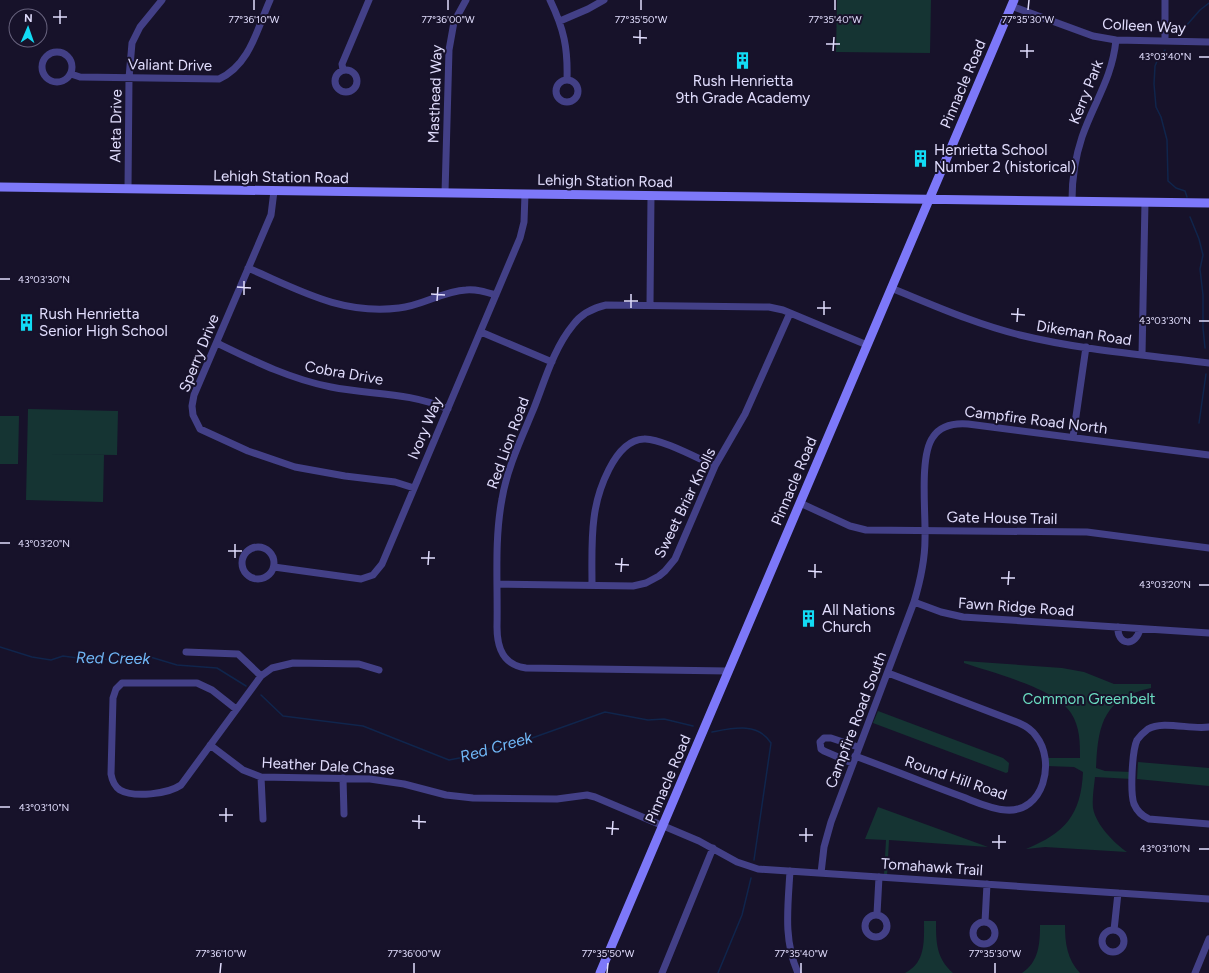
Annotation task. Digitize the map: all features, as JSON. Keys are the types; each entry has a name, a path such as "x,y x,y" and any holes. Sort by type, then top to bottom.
{"main road":[{"name":"Pinnacle Road","path":"600,973 866,345 1013,3"},
{"name":"Lehigh Station Road","path":"0,187 1209,203"}],"street":[{"name":"Aleta Drive","path":"128,189 129,78 131,52 135,36 140,27 161,0"},
{"name":"Valiant Drive","path":"71,74 80,77 129,78 215,79 226,76 244,59 270,0"},
{"path":"343,70 342,64 369,0"},
{"name":"Masthead Way","path":"445,193 449,50 454,22 466,0"},
{"path":"550,0 560,21 567,47 567,80"},
{"path":"560,21 588,10 604,0"},
{"path":"1165,0 1165,41"},
{"name":"Colleen Way","path":"1013,3 1085,34 1116,40 1209,42"},
{"name":"Kerry Park","path":"1072,200 1072,181 1077,152 1112,68 1116,40"},
{"path":"58,52 63,53 72,64 71,74 64,81 54,82 45,77 41,67 42,62 48,54 58,52"},
{"name":"Sperry Drive","path":"274,191 271,215 193,400 195,420 204,432 248,451 296,467 345,476 395,482 414,488"},
{"name":"Ivory Way","path":"274,567 353,579 367,578 373,575 382,564 522,232 525,212 525,194"},
{"path":"650,305 651,195"},
{"path":"1142,355 1145,202"},
{"path":"248,268 323,301 352,308 369,310 400,308 467,290 496,295"},
{"name":"Dikeman Road","path":"891,288 995,328 1041,340 1086,348 1209,363"},
{"name":"Red Lion Road","path":"728,671 526,668 515,666 503,655 498,643 498,584 499,528 505,484 552,362 566,335 576,321 586,313 606,305 762,306 776,308 866,345"},
{"name":"Sweet Briar Knolls","path":"498,584 640,585 652,580 665,571 678,552 715,466 745,414 790,313"},
{"path":"481,332 552,362"},
{"name":"Cobra Drive","path":"216,343 268,367 308,382 332,388 409,396 431,402 448,409"},
{"path":"1073,437 1086,348"},
{"name":"Campfire Road North","path":"925,530 927,451 933,437 942,429 957,423 1209,455"},
{"path":"592,585 596,507 612,463 622,449 635,440 649,439 715,466"},
{"name":"Gate House Trail","path":"800,503 858,528 877,530 1087,532 1209,548"},
{"name":"Campfire Road South","path":"821,873 826,835 914,602 922,566 925,530"},
{"path":"260,546 265,548 273,556 274,567 264,578 253,578 248,576 242,567 243,557 250,549 260,546"},
{"name":"Fawn Ridge Road","path":"914,602 941,612 963,617 1209,633"},
{"path":"1118,627 1118,637 1128,642 1134,641 1137,638 1140,629"},
{"path":"186,652 238,654 261,676"},
{"path":"236,709 207,687 191,682 127,682 116,689 113,705 111,774 113,783 119,790 149,794 176,788 186,779 261,676 272,668 293,663 359,664 379,670"},
{"name":"Round Hill Road","path":"855,756 953,793 1005,810 1018,810 1025,807 1037,798 1040,791 1044,773 1044,751 1033,732 1019,723 888,673"},
{"path":"1209,726 1200,728 1156,726 1143,733 1136,746 1132,795 1136,808 1142,815 1149,819 1209,824"},
{"path":"852,763 824,751 821,749 820,742 824,738 831,738 858,748"},
{"name":"Heather Dale Chase","path":"210,745 243,770 261,777 343,778 390,781 446,795 473,798 557,799 587,795 608,801 663,826"},
{"path":"261,777 263,819"},
{"path":"343,778 344,814"},
{"name":"Tomahawk Trail","path":"663,826 713,848 737,862 751,868 1209,899"},
{"path":"662,973 713,848"},
{"path":"790,871 787,937 790,952 798,973"},
{"path":"877,914 879,877"},
{"path":"985,922 988,884"},
{"path":"1114,930 1118,893"},
{"path":"1195,973 1209,939"}],"green space":[{"path":"837,0 931,0 930,53 836,52"},
{"path":"28,409 118,411 117,455 41,454 104,455 103,502 26,500"},
{"path":"0,416 19,416 18,464 0,464"},
{"name":"Common Greenbelt","path":"964,661 1062,668 1084,672 1114,684 1151,684 1151,688 1122,699 1113,706 1106,716 1102,726 1097,753 1096,768 1105,771 1132,772 1132,779 1095,777 1093,796 1093,808 1098,821 1111,839 1127,852 1045,847 1026,849 1040,843 1061,829 1068,821 1079,800 1083,772 1074,767 1047,766 1047,758 1080,758 1080,740 1078,729 1071,713 1063,704 1052,696 1022,682 964,663"},
{"path":"878,711 1003,758 1009,763 1008,772 1006,773 873,723"},
{"path":"1138,762 1209,768 1209,786 1137,779"},
{"path":"878,807 988,847 889,840 887,876 884,875 886,840 865,839"},
{"path":"924,921 936,921 938,949 943,962 953,973 905,973 912,969 920,957 924,943"},
{"path":"1040,925 1065,925 1068,950 1072,962 1080,973 1022,973 1028,969 1035,958 1040,939"}],"waterway":[{"path":"1179,34 1200,10 1209,3"},
{"path":"1165,50 1155,66 1154,84 1156,107 1161,117 1167,140 1168,181 1176,188 1185,191 1187,197"},
{"path":"1190,217 1199,239 1203,255 1200,269 1203,295 1203,328 1205,348"},
{"path":"1199,423 1206,374"},
{"name":"Red Creek","path":"0,647 32,657 51,660 63,656 85,659 94,657 114,661 138,655 147,656 177,665 217,668 246,686"},
{"name":"Red Creek","path":"261,695 283,716 363,726 449,760 475,755 483,750 518,743 605,712 648,720 664,719 693,726"},
{"name":"Red Creek","path":"712,732 736,728 752,729 766,736 771,743 754,860"},
{"name":"Red Creek","path":"718,973 742,915 751,878"}],"place":[{"name":"Rush Henrietta 9th Grade Academy","path":"743,60"},
{"name":"Henrietta School Number 2 (historical)","path":"921,159"},
{"name":"Rush Henrietta Senior High School","path":"26,323"},
{"name":"All Nations Church","path":"809,619"}]}
